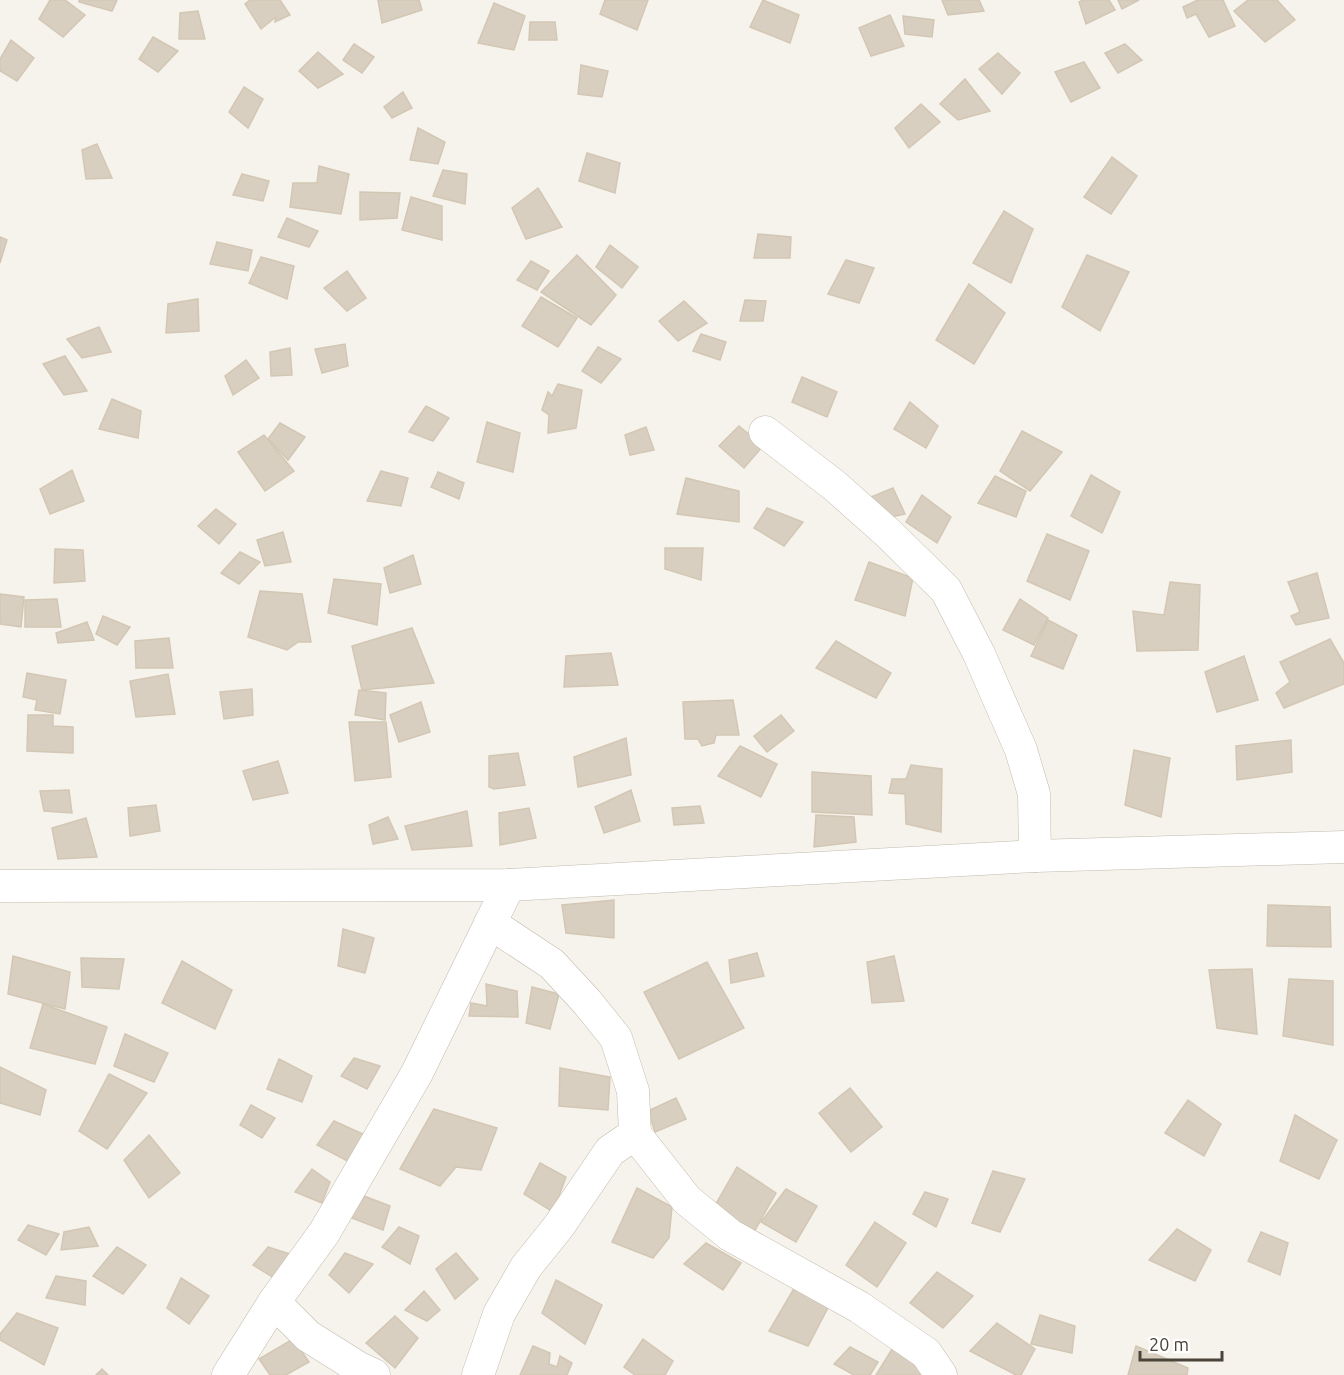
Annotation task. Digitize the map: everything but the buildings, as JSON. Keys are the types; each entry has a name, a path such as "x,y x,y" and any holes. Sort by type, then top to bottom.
{"street":[{"path":"765,432 835,486 889,534 946,590 979,654 1021,750 1034,794 1035,856"},
{"path":"0,886 509,885 1035,856 1344,847"},
{"path":"228,1375 274,1302 324,1233 417,1073 509,885"},
{"path":"490,923 552,964 616,1038 633,1091 635,1134 687,1200 730,1235 859,1307 926,1353 941,1375"},
{"path":"478,1375 499,1314 526,1267 559,1226 610,1151 635,1134"},
{"path":"274,1302 308,1336 374,1375"}]}
